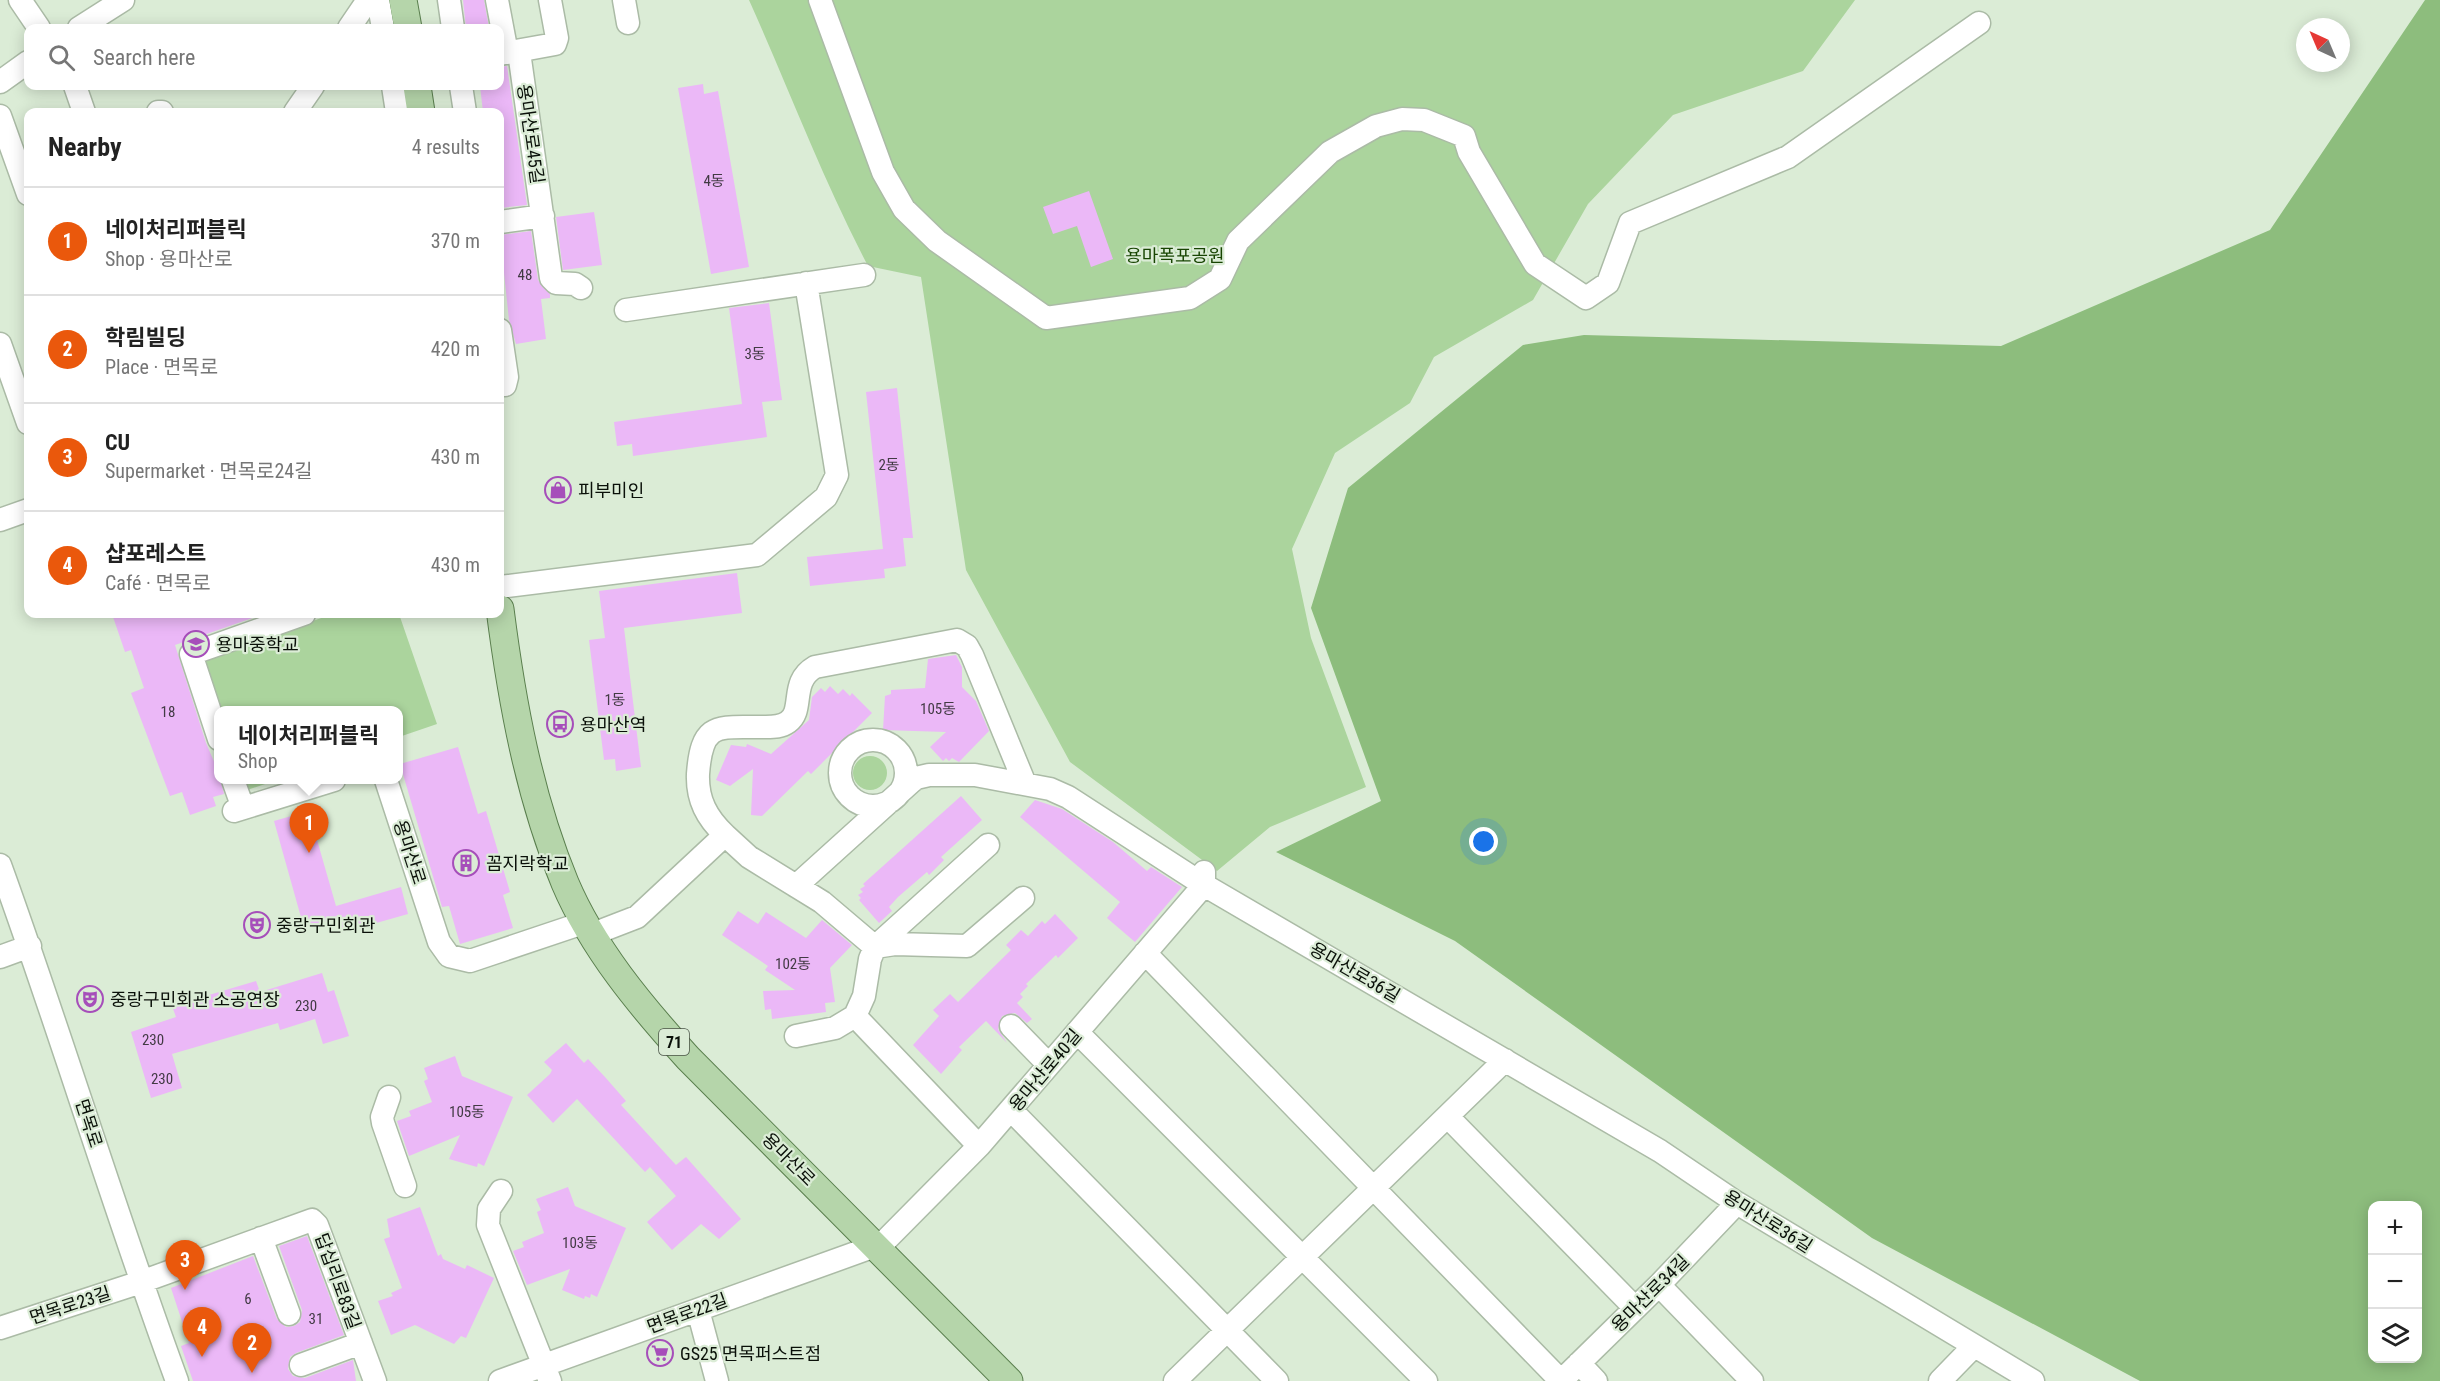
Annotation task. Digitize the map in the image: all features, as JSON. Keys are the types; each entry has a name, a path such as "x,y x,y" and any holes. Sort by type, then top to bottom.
{"main road":[{"path":"403,0 407,24"},
{"path":"418,90 420,108"},
{"name":"용마산로","path":"501,618 509,681 532,784 566,885 589,928 619,975 681,1049 1009,1381"}],"street":[{"path":"20,0 36,24"},
{"path":"85,24 123,0"},
{"path":"352,24 368,0"},
{"path":"378,0 382,24"},
{"path":"449,0 452,24"},
{"name":"용마산로45길","path":"497,0 502,24"},
{"path":"508,53 555,44 557,38 550,0"},
{"path":"624,0 628,23"},
{"path":"820,0 883,172 904,209 937,241 1046,318 1190,298 1220,279 1238,242 1330,152 1376,126 1402,119 1424,120 1464,136 1469,152 1535,264 1586,298 1608,283 1630,223 1788,157 1979,23"},
{"name":"용마산로45길","path":"504,34 543,216 553,281 582,288"},
{"path":"0,82 24,65"},
{"path":"76,90 83,108"},
{"path":"298,108 310,90"},
{"path":"394,90 397,108"},
{"path":"462,90 464,108"},
{"path":"0,116 24,183"},
{"path":"504,221 543,216"},
{"path":"626,310 864,275"},
{"path":"504,587 757,555 826,497 837,474 806,283"},
{"path":"0,344 24,412"},
{"path":"504,359 507,377 505,385 504,383"},
{"path":"0,520 24,511"},
{"path":"214,724 191,654 293,618"},
{"path":"1023,898 967,946 895,944 875,947 822,902 749,857 706,815 698,788 700,752 705,739 712,731 722,728 775,727 786,723 793,717 801,679 815,667 957,640 967,646 972,655 1025,784"},
{"path":"796,886 916,778 929,775 987,777 1050,789 1068,797 1204,878"},
{"path":"234,784 239,809 321,784"},
{"name":"용마산로","path":"387,784 439,942 449,956 470,961 589,928"},
{"path":"589,928 637,917 725,835"},
{"path":"796,1036 835,1028 855,1016 864,996 870,959 875,947 988,845"},
{"name":"면목로","path":"0,865 30,946 141,1282 177,1381"},
{"name":"용마산로40길","path":"876,1247 979,1146 1011,1110 1145,953 1204,878"},
{"name":"용마산로36길","path":"1204,878 1660,1151 1737,1203 2033,1381"},
{"path":"0,957 30,946"},
{"path":"1145,953 1561,1381"},
{"path":"855,1016 979,1146"},
{"path":"1011,1026 1048,1064"},
{"path":"1077,1032 1426,1381"},
{"path":"1175,1381 1505,1060"},
{"path":"389,1097 382,1117 383,1123 405,1186"},
{"path":"1011,1110 1277,1381"},
{"path":"1448,1117 1635,1308"},
{"path":"501,1191 489,1209 488,1225 547,1373"},
{"name":"용마산로34길","path":"1561,1381 1659,1285 1737,1203"},
{"name":"면목로23길","path":"0,1328 141,1282 310,1220 315,1221"},
{"name":"답십리로83길","path":"315,1221 375,1381"},
{"path":"261,1238 289,1314"},
{"name":"면목로22길","path":"500,1381 547,1373 698,1310 876,1247"},
{"path":"1659,1285 1752,1381"},
{"path":"698,1310 717,1381"},
{"name":"답십리로83길","path":"301,1365 361,1343"},
{"path":"1940,1381 1974,1346"},
{"path":"1579,1363 1596,1381"}],"green space":[{"name":"용마폭포공원","path":"749,0 1855,0 1803,71 1673,115 1588,204 1533,300 1434,357 1410,403 1335,453 1292,549 1311,638 1366,787 1270,827 1217,871 1070,762 966,570 921,277 868,266 821,168"},
{"path":"2425,0 2440,0 2440,1381 2140,1381 1872,1238 1455,941 1276,852 1381,801 1311,608 1348,488 1523,345 1584,335 2001,346 2270,230"},
{"path":"321,618 400,618 437,724 403,736 403,706 217,706 196,661"},
{"path":"870,756 882,761 887,773 882,785 870,790 858,785 853,773 858,761"},
{"path":"238,784 265,784 241,792"}],"building":[{"path":"463,0 484,0 488,24 466,24"},
{"path":"504,66 507,66 527,205 504,208 504,108 483,108 480,90 504,90"},
{"path":"703,84 704,94 718,91 749,267 711,274 678,88"},
{"path":"1089,191 1113,259 1091,267 1077,226 1053,234 1043,207"},
{"path":"594,212 602,265 563,270 556,217"},
{"path":"531,231 538,280 550,294 550,298 541,299 546,339 516,344 509,320 504,273 504,234"},
{"path":"769,303 782,400 762,402 767,437 633,456 632,444 617,446 614,422 742,404 729,308"},
{"path":"897,388 913,538 903,538 906,566 884,569 885,578 810,586 807,557 883,549 866,392"},
{"path":"737,573 742,613 624,628 641,767 616,771 615,759 604,760 589,640 605,638 599,591"},
{"path":"113,618 252,618 175,645 214,761 214,784 222,784 224,794 213,797 216,806 190,815 182,792 170,796 131,693 144,688 131,650 125,652"},
{"path":"956,655 962,667 962,687 976,701 989,731 959,762 952,758 949,761 946,758 943,761 930,747 946,732 883,730 885,696 891,694 891,690 925,688 928,659"},
{"path":"830,686 838,694 843,689 850,696 852,693 872,713 811,774 808,771 762,816 751,815 753,769 730,786 716,780 731,745 746,747 747,744 771,754 809,720 812,697 821,688 825,692"},
{"name":"꼼지락학교","path":"458,747 478,814 486,811 510,892 503,895 513,928 460,944 449,906 442,907 403,774 403,763"},
{"path":"961,796 982,820 941,857 944,860 929,875 927,872 898,897 889,907 892,911 879,923 859,900 861,898 858,895 863,892 860,889 865,886 863,884"},
{"path":"1035,800 1062,809 1113,842 1147,871 1151,867 1182,887 1135,942 1107,918 1120,902 1020,817"},
{"path":"302,813 304,821 311,819 336,906 401,887 408,914 341,933 337,918 304,928 274,821"},
{"path":"738,911 758,924 766,912 806,938 822,920 852,945 830,968 835,1002 825,1003 826,1012 772,1019 771,1009 765,1010 763,991 795,990 765,970 768,966 722,935"},
{"path":"1055,914 1078,938 1058,958 1056,955 1026,984 1028,986 1020,994 1023,997 1017,1003 1032,1019 1027,1023 1015,1013 1002,1016 998,1029 1007,1043 986,1021 959,1047 962,1050 941,1074 913,1045 939,1016 933,1010 950,994 958,1002 1011,950 1006,945 1021,930 1028,936 1042,921 1045,924"},
{"path":"322,973 328,992 334,990 349,1036 323,1044 315,1019 280,1030 278,1023 172,1054 182,1088 151,1098 131,1032 176,1017 172,1006 256,981 260,992"},
{"path":"566,1043 584,1063 588,1059 605,1077 626,1101 621,1105 676,1165 686,1157 741,1219 719,1239 701,1224 672,1250 647,1222 676,1196 650,1167 645,1172 577,1099 553,1123 527,1095 550,1074 552,1070 544,1062"},
{"path":"455,1056 462,1076 513,1097 484,1166 478,1163 477,1167 449,1159 460,1135 409,1156 397,1121 411,1116 409,1111 432,1102 424,1081 428,1079 424,1068"},
{"path":"568,1187 575,1206 626,1228 597,1297 591,1294 590,1298 585,1296 584,1299 562,1290 570,1269 527,1285 513,1251 524,1247 522,1242 544,1233 537,1212 541,1210 536,1199"},
{"path":"420,1207 438,1256 441,1254 443,1259 465,1269 467,1265 494,1278 466,1338 461,1336 454,1344 415,1325 391,1335 378,1301 393,1296 391,1293 402,1288 384,1239 390,1237 387,1219"},
{"path":"307,1236 344,1335 296,1353 290,1357 288,1369 293,1376 305,1378 353,1360 356,1381 193,1381 181,1346 189,1343 171,1288 253,1256 277,1319 286,1327 294,1326 300,1322 302,1310 279,1246"}],"place":[{"name":"피부미인","path":"558,490"},
{"name":"용마중학교","path":"196,644"},
{"name":"용마산역","path":"560,724"},
{"name":"네이처리퍼블릭","path":"309,853"},
{"name":"꼼지락학교","path":"466,863"},
{"name":"중랑구민회관","path":"257,925"},
{"name":"중랑구민회관 소공연장","path":"90,999"},
{"name":"CU","path":"185,1290"},
{"name":"GS25 면목퍼스트점","path":"660,1353"},
{"name":"샵포레스트","path":"202,1357"},
{"name":"학림빌딩","path":"252,1373"}]}
